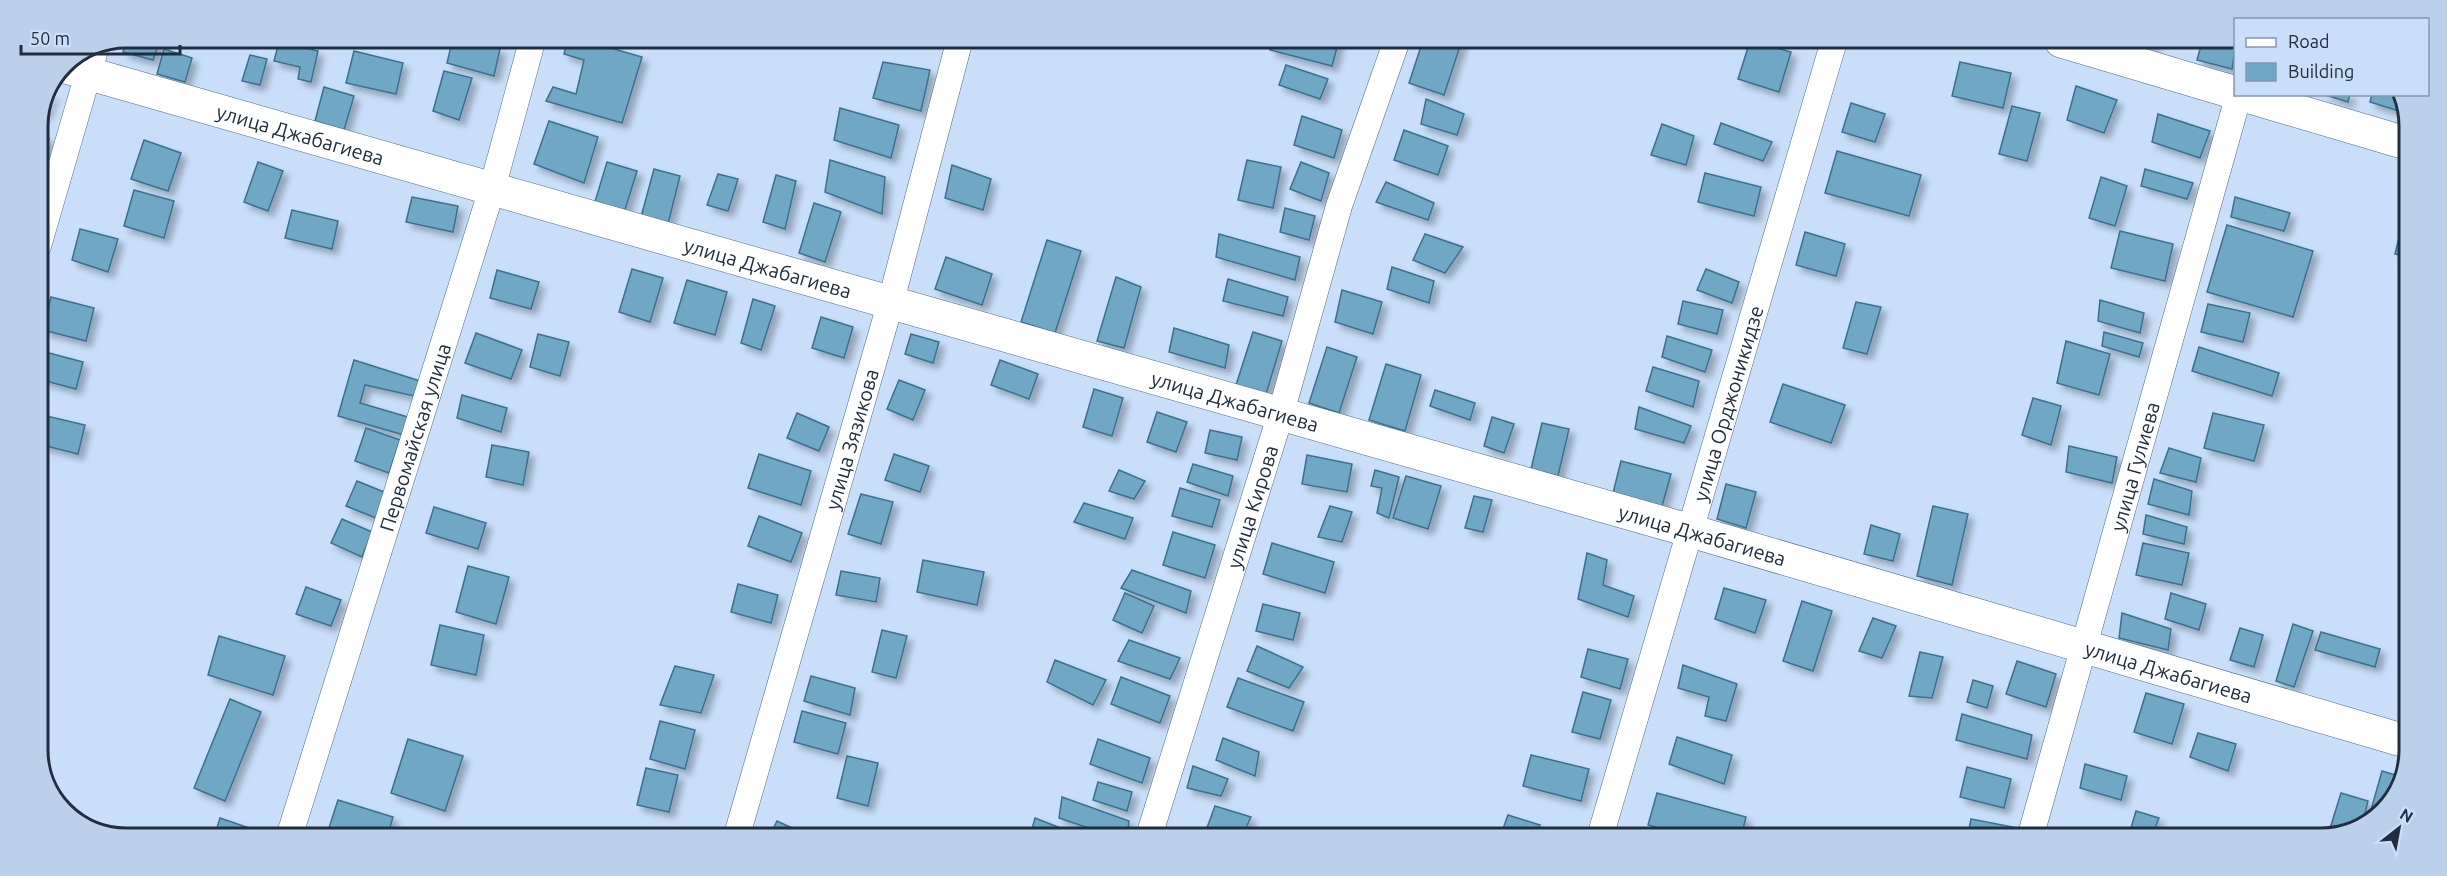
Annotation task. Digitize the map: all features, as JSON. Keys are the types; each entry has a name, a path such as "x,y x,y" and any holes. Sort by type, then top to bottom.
{"main road":[{"path":"2081,48 2234,93"},
{"name":"улица Джабагиева","path":"82,63 492,189 1691,531 2399,739"},
{"path":"2245,96 2399,141"}],"street":[{"name":"Первомайская улица","path":"292,828 492,189 530,48"},
{"name":"улица Зязикова","path":"739,828 891,301 958,48"},
{"name":"улица Кирова","path":"1151,828 1281,413 1340,206 1394,48"},
{"name":"улица Орджоникидзе","path":"1603,828 1832,48"},
{"path":"48,204 82,63"},
{"name":"улица Гулиева","path":"2033,828 2237,96"}],"building":[{"path":"124,48 157,48 153,60 123,52"},
{"path":"277,48 305,48 318,51 311,82 298,79 300,67 274,61"},
{"path":"451,48 500,49 494,76 447,63"},
{"path":"566,48 611,48 642,57 622,123 546,101 553,87 576,94 584,60 564,54"},
{"path":"1270,48 1337,48 1332,66 1270,50"},
{"path":"1420,48 1459,48 1444,95 1409,83"},
{"path":"1748,48 1776,48 1791,52 1779,92 1738,79"},
{"path":"2200,48 2234,48 2232,69 2197,60"},
{"path":"164,49 192,58 185,82 157,74"},
{"path":"354,51 403,63 396,94 346,83"},
{"path":"250,55 267,59 260,85 242,81"},
{"path":"883,62 930,70 921,111 873,98"},
{"path":"1960,62 2011,73 2003,108 1952,96"},
{"path":"1286,65 1328,79 1320,99 1279,85"},
{"path":"444,71 472,78 459,120 433,111"},
{"path":"2076,86 2117,100 2104,133 2067,120"},
{"path":"324,87 354,96 344,130 315,121"},
{"path":"2328,96 2350,96 2348,102"},
{"path":"2372,96 2393,96 2398,111 2370,102"},
{"path":"1426,99 1464,114 1457,135 1421,124"},
{"path":"1851,103 1885,114 1875,142 1842,132"},
{"path":"2012,106 2040,113 2027,161 1999,154"},
{"path":"840,108 899,125 891,158 834,140"},
{"path":"2158,114 2210,131 2200,158 2152,142"},
{"path":"1302,116 1342,130 1334,158 1294,145"},
{"path":"549,121 598,137 584,183 534,164"},
{"path":"1721,123 1772,142 1763,161 1714,144"},
{"path":"1662,124 1694,136 1686,165 1651,155"},
{"path":"1404,130 1448,146 1438,175 1394,160"},
{"path":"144,140 181,153 168,191 131,179"},
{"path":"1837,151 1921,175 1909,216 1825,193"},
{"path":"830,160 885,177 882,214 825,192"},
{"path":"1247,160 1281,167 1273,208 1238,200"},
{"path":"258,162 283,171 268,211 244,202"},
{"path":"607,162 637,171 624,213 594,205"},
{"path":"1301,162 1329,173 1321,201 1290,189"},
{"path":"952,165 991,179 983,210 945,198"},
{"path":"654,169 680,176 668,224 641,217"},
{"path":"2145,169 2193,183 2187,199 2141,186"},
{"path":"1705,173 1761,187 1754,216 1698,202"},
{"path":"718,174 738,179 728,211 707,205"},
{"path":"776,175 796,181 785,229 763,222"},
{"path":"2101,177 2127,186 2115,226 2089,218"},
{"path":"1386,182 1434,203 1428,220 1376,202"},
{"path":"134,190 174,201 164,238 124,226"},
{"path":"412,197 458,206 453,232 406,222"},
{"path":"2235,197 2290,213 2284,231 2231,217"},
{"path":"814,203 841,212 825,262 799,253"},
{"path":"1285,208 1315,216 1309,240 1280,232"},
{"path":"292,210 338,221 332,249 285,238"},
{"path":"2227,225 2313,251 2293,317 2207,292"},
{"path":"80,229 118,239 108,272 72,260"},
{"path":"2120,231 2173,244 2165,281 2111,268"},
{"path":"1805,232 1845,244 1836,276 1796,265"},
{"path":"1219,234 1300,257 1295,280 1216,257"},
{"path":"1425,234 1463,247 1445,273 1413,260"},
{"path":"2399,237 2399,255 2395,254"},
{"path":"1047,240 1081,251 1055,333 1021,322"},
{"path":"946,257 992,274 982,305 935,289"},
{"path":"1392,267 1434,281 1429,303 1387,289"},
{"path":"632,269 663,278 650,322 619,312"},
{"path":"1706,269 1739,282 1732,303 1697,290"},
{"path":"497,270 539,282 531,309 490,298"},
{"path":"1116,277 1141,287 1124,348 1097,341"},
{"path":"1228,279 1288,297 1283,316 1223,301"},
{"path":"687,280 727,292 715,335 674,323"},
{"path":"1342,290 1382,302 1373,334 1335,322"},
{"path":"51,297 94,308 86,341 48,331 48,309"},
{"path":"753,299 775,306 761,350 741,343"},
{"path":"2100,300 2144,313 2140,333 2098,321"},
{"path":"1683,301 1723,310 1717,334 1678,324"},
{"path":"1856,302 1881,307 1867,354 1843,348"},
{"path":"2208,304 2250,313 2243,342 2201,332"},
{"path":"821,317 853,327 844,358 812,348"},
{"path":"1174,328 1229,345 1225,368 1169,352"},
{"path":"1253,332 1282,341 1266,394 1236,385"},
{"path":"2104,332 2143,343 2139,357 2102,346"},
{"path":"476,333 522,350 511,379 465,363"},
{"path":"538,334 569,342 560,376 530,367"},
{"path":"911,334 939,342 933,363 905,354"},
{"path":"1667,336 1712,350 1705,372 1662,357"},
{"path":"2066,341 2110,354 2099,395 2057,383"},
{"path":"1327,347 1357,357 1339,413 1309,403"},
{"path":"2199,347 2279,373 2272,396 2192,371"},
{"path":"48,353 83,362 76,389 48,382"},
{"path":"354,360 420,381 414,396 365,385 360,403 408,417 404,435 338,416"},
{"path":"1000,360 1038,374 1029,399 991,385"},
{"path":"1386,364 1421,375 1405,431 1369,420"},
{"path":"1653,367 1699,381 1693,407 1646,391"},
{"path":"899,380 925,390 913,420 887,409"},
{"path":"1783,384 1845,405 1831,443 1770,422"},
{"path":"1094,389 1123,398 1112,436 1083,427"},
{"path":"1435,390 1475,403 1470,420 1430,406"},
{"path":"462,395 507,408 501,432 457,418"},
{"path":"2033,398 2061,406 2051,445 2022,435"},
{"path":"1639,407 1691,426 1684,443 1635,429"},
{"path":"1157,412 1187,422 1176,452 1147,442"},
{"path":"797,413 829,427 819,451 787,438"},
{"path":"2213,413 2264,425 2254,461 2204,448"},
{"path":"48,416 85,425 78,454 48,446"},
{"path":"1492,417 1514,424 1504,453 1484,446"},
{"path":"1542,423 1569,429 1558,476 1531,469"},
{"path":"366,428 400,440 389,473 355,461"},
{"path":"1210,430 1242,437 1237,460 1205,453"},
{"path":"492,445 529,452 523,485 486,477"},
{"path":"2069,446 2117,457 2112,483 2066,472"},
{"path":"2169,448 2201,458 2196,482 2160,473"},
{"path":"759,454 811,471 801,505 748,488"},
{"path":"894,454 929,466 920,492 885,480"},
{"path":"1307,455 1352,464 1347,492 1302,484"},
{"path":"1621,461 1671,474 1661,510 1612,497"},
{"path":"1193,464 1233,476 1228,496 1187,482"},
{"path":"1119,470 1145,481 1134,499 1109,491"},
{"path":"1375,470 1399,477 1389,518 1377,513 1382,488 1371,486"},
{"path":"1406,476 1441,486 1428,529 1393,518"},
{"path":"2154,479 2192,491 2189,515 2148,504"},
{"path":"357,481 384,492 376,518 346,506"},
{"path":"1726,484 1756,492 1746,528 1717,519"},
{"path":"1180,488 1220,500 1212,527 1172,516"},
{"path":"861,494 893,502 881,544 848,534"},
{"path":"1474,496 1492,500 1483,532 1465,528"},
{"path":"1084,503 1133,518 1125,539 1074,522"},
{"path":"1330,506 1352,512 1342,542 1318,537"},
{"path":"1933,506 1968,514 1952,585 1917,576"},
{"path":"434,507 486,523 478,549 426,533"},
{"path":"2146,515 2187,527 2184,544 2143,534"},
{"path":"759,516 802,533 791,562 748,546"},
{"path":"342,519 372,532 362,557 331,543"},
{"path":"1871,525 1900,534 1893,561 1864,554"},
{"path":"1173,532 1215,545 1205,578 1163,565"},
{"path":"1272,543 1334,562 1325,593 1263,574"},
{"path":"2143,543 2189,553 2182,585 2136,575"},
{"path":"1587,553 1607,560 1603,585 1634,596 1628,617 1578,599"},
{"path":"923,560 984,572 977,605 917,592"},
{"path":"468,566 509,577 496,624 456,612"},
{"path":"1132,570 1191,591 1186,613 1121,588"},
{"path":"841,571 880,578 876,602 836,595"},
{"path":"738,584 778,595 771,623 731,612"},
{"path":"306,587 341,600 331,626 296,614"},
{"path":"1724,588 1766,600 1755,633 1715,619"},
{"path":"1125,593 1154,606 1142,633 1113,620"},
{"path":"2171,593 2206,604 2199,630 2165,619"},
{"path":"1802,601 1832,611 1813,671 1783,661"},
{"path":"1263,604 1300,613 1293,640 1256,631"},
{"path":"2122,613 2171,629 2168,650 2119,638"},
{"path":"1873,618 1896,626 1882,658 1859,651"},
{"path":"2293,624 2313,631 2294,687 2276,681"},
{"path":"440,625 484,635 476,675 431,665"},
{"path":"2240,628 2263,635 2254,667 2230,660"},
{"path":"882,630 907,636 896,678 872,672"},
{"path":"2321,632 2380,649 2375,667 2315,650"},
{"path":"219,636 285,656 273,695 208,675"},
{"path":"1129,640 1180,658 1170,679 1118,661"},
{"path":"1257,646 1303,667 1289,688 1247,671"},
{"path":"1588,649 1628,659 1620,689 1581,677"},
{"path":"1920,652 1943,657 1932,698 1909,696"},
{"path":"1055,660 1106,680 1093,705 1047,682"},
{"path":"2017,661 2056,674 2046,707 2006,694"},
{"path":"1683,665 1737,684 1726,721 1705,716 1709,697 1678,688"},
{"path":"675,666 714,675 701,713 660,705"},
{"path":"811,676 855,688 850,715 804,701"},
{"path":"1121,677 1170,696 1160,723 1111,704"},
{"path":"1238,678 1304,702 1293,731 1227,707"},
{"path":"1973,680 1993,686 1987,708 1967,702"},
{"path":"1583,692 1611,700 1600,739 1572,732"},
{"path":"2146,693 2184,704 2172,744 2134,732"},
{"path":"230,699 261,712 225,801 194,788"},
{"path":"802,711 846,723 838,754 794,742"},
{"path":"1962,714 2032,735 2027,759 1956,740"},
{"path":"660,721 695,730 685,769 650,759"},
{"path":"2198,733 2236,744 2228,771 2190,757"},
{"path":"1677,737 1732,755 1724,784 1669,764"},
{"path":"1223,738 1259,752 1255,776 1216,760"},
{"path":"408,739 463,756 445,811 391,793"},
{"path":"1098,739 1150,758 1142,783 1090,764"},
{"path":"1531,755 1589,769 1581,801 1523,786"},
{"path":"847,756 878,763 868,806 837,798"},
{"path":"2085,764 2127,776 2121,800 2080,788"},
{"path":"1193,766 1228,779 1221,796 1187,788"},
{"path":"1967,767 2011,779 2004,808 1960,797"},
{"path":"646,768 678,775 669,812 637,805"},
{"path":"2382,771 2395,775 2383,797 2374,798"},
{"path":"1098,782 1132,792 1127,811 1093,800"},
{"path":"1657,793 1746,817 1743,828 1659,828 1648,825"},
{"path":"2341,793 2368,801 2364,815 2346,824 2330,827"},
{"path":"1062,797 1129,821 1128,828 1088,828 1059,818"},
{"path":"338,800 393,817 390,828 329,828"},
{"path":"1215,806 1251,817 1246,828 1207,828"},
{"path":"2136,811 2159,818 2155,828 2131,828"},
{"path":"1508,815 1540,825 1539,828 1503,828"},
{"path":"220,818 249,828 217,828"},
{"path":"1035,818 1060,828 1032,828"},
{"path":"1971,819 2013,827 2013,828 1969,828"},
{"path":"777,821 792,828 774,828"}]}
